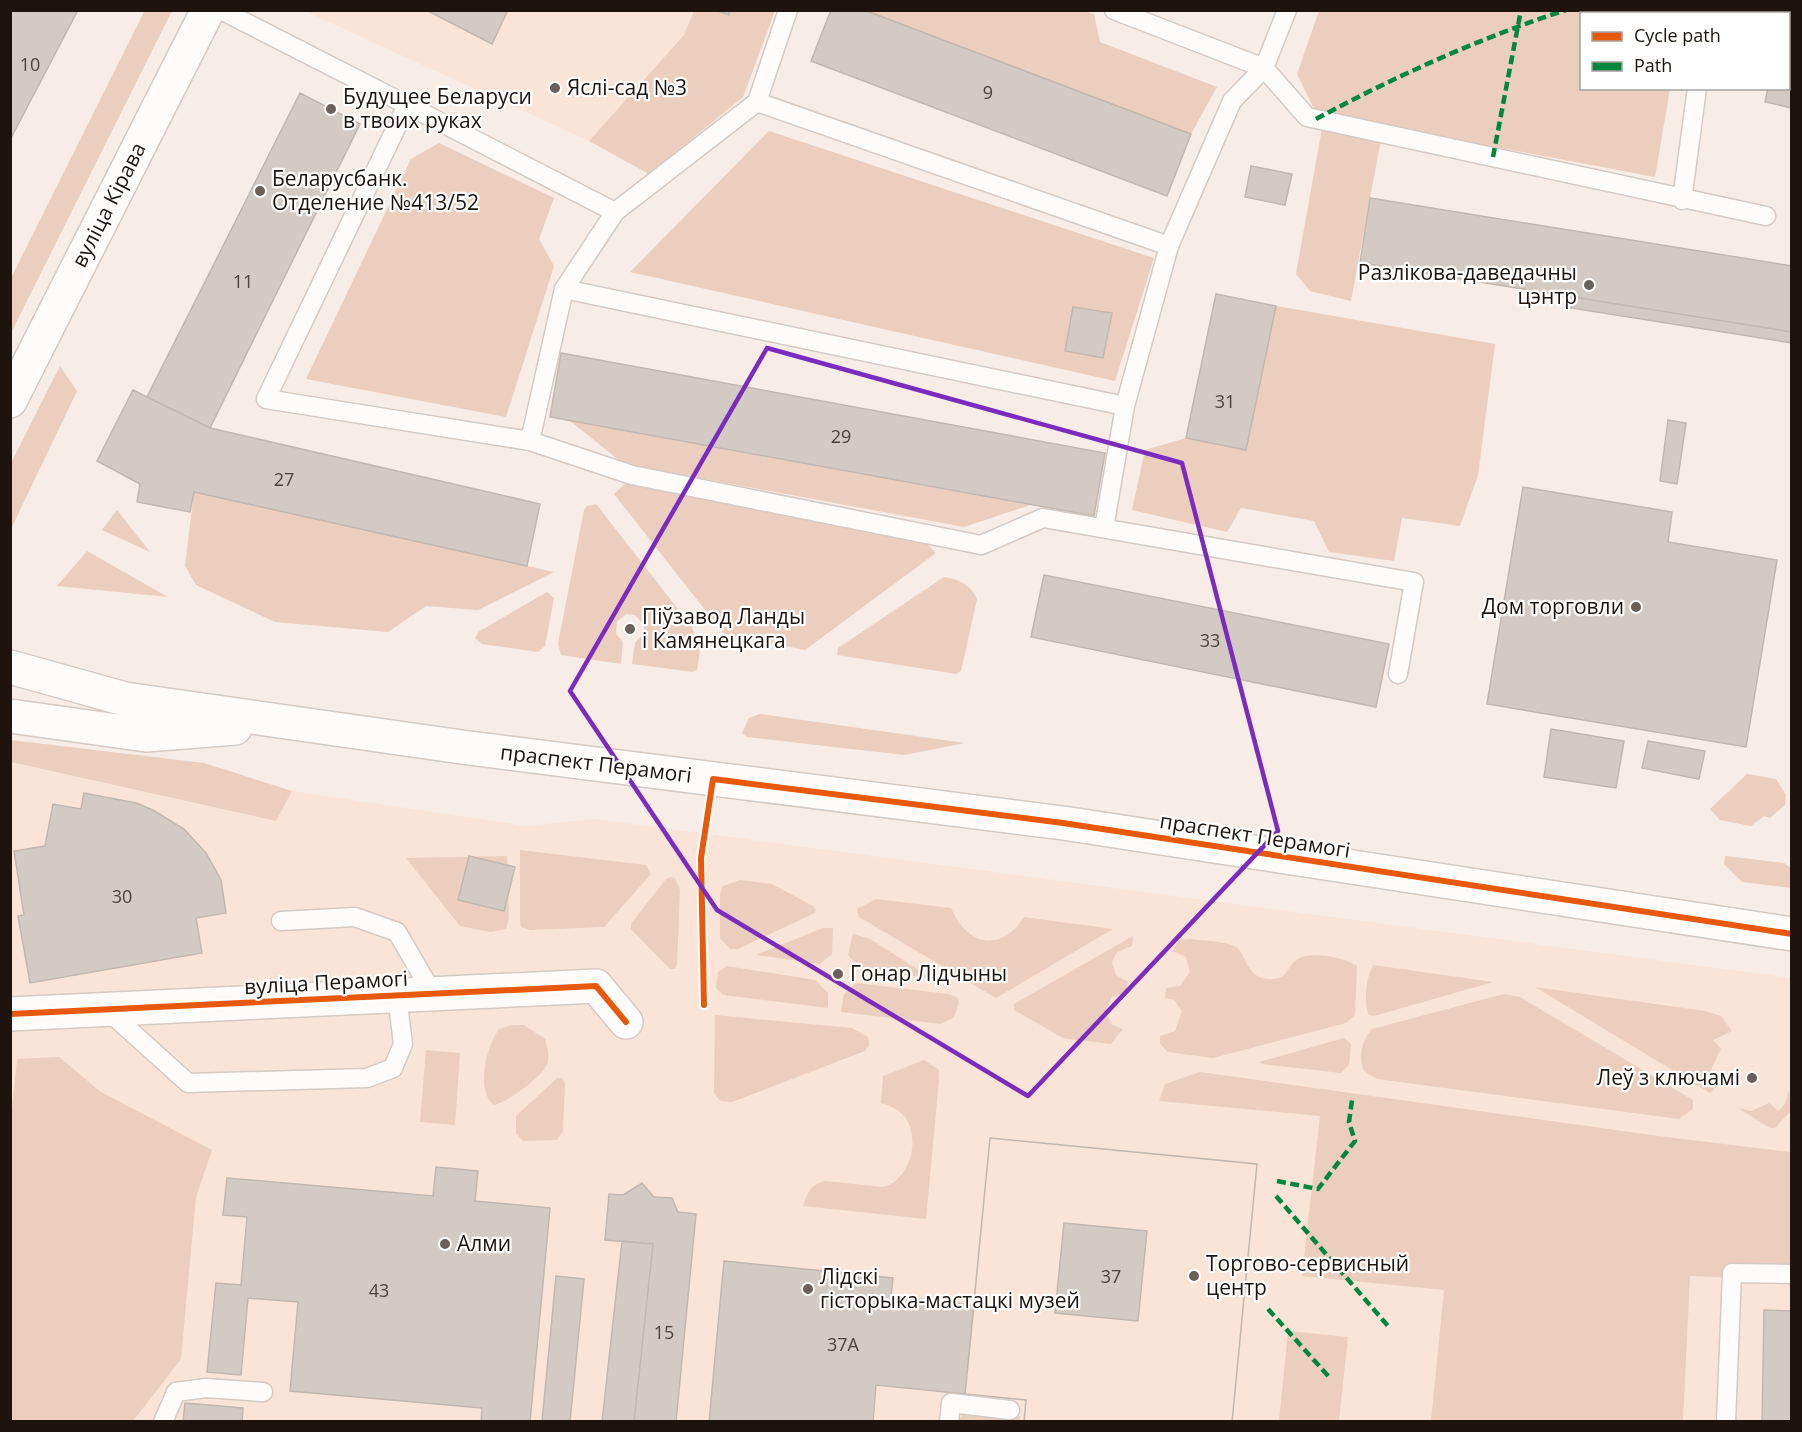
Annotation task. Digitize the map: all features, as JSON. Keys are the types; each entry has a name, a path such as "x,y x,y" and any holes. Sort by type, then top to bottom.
{"main road":[{"name":"вуліца Кірава","path":"10,400 207,10"},
{"name":"праспект Перамогі","path":"10,667 125,699 481,749 1063,823 1791,934"},
{"name":"праспект Перамогі","path":"10,716 146,735 291,723"},
{"name":"вуліца Перамогі","path":"11,1008 107,1010 596,986 626,1022"}],"lane":[{"path":"221,10 615,212"},
{"path":"530,441 564,289 615,212 757,102 788,10"},
{"path":"1114,10 1264,68 1307,117 1682,200 1766,216"},
{"path":"1104,528 1125,406 1169,246 1232,101 1264,68 1287,10"},
{"path":"1682,200 1697,90"},
{"path":"757,102 1169,246"},
{"path":"407,105 266,399 530,441 632,475 981,545 1043,518 1414,582 1398,674"},
{"path":"564,289 1125,406"},
{"path":"281,921 355,917 397,932 433,994"},
{"path":"107,1010 188,1083 367,1078 393,1068 403,1044 397,996"},
{"path":"1726,1422 1731,1274 1791,1274"},
{"path":"163,1422 177,1392 206,1388 264,1392"},
{"path":"949,1422 951,1403 1010,1410"}],"highlighted area":[{"path":"767,348 1182,463 1278,831 1028,1096 717,910 570,691"}],"shaded area":[{"path":"145,10 172,11 11,333 11,278"},
{"name":"Яслі-сад №3","path":"310,10 694,11 684,35 589,141 309,13"},
{"path":"694,11 775,11 743,97 649,174 589,141 684,35"},
{"path":"864,11 1085,11 1094,14 1100,42 1217,87 1191,134"},
{"path":"1319,11 1684,11 1580,12 1580,90 1670,90 1655,177 1316,113 1297,74"},
{"path":"1322,128 1381,139 1351,301 1310,291 1296,274"},
{"path":"769,131 1154,258 1115,381 630,272"},
{"path":"439,143 554,198 539,239 554,266 506,417 306,379 411,159"},
{"path":"1276,306 1495,344 1478,475 1460,526 1402,518 1394,561 1329,552 1314,521 1241,508 1227,532 1132,510 1145,450 1186,438 1246,450"},
{"path":"60,366 77,391 11,529 11,463"},
{"path":"570,421 1030,505 964,527 624,464"},
{"path":"626,483 925,542 936,553 805,650 724,634 614,494"},
{"path":"194,492 554,572 478,610 426,606 388,632 275,622 196,585 185,566"},
{"path":"596,504 692,627 700,652 697,670 693,672 632,664 635,643 644,633 644,625 635,615 626,614 617,622 616,634 623,642 621,664 561,655 558,644 584,510 587,506"},
{"path":"117,510 150,552 102,530"},
{"path":"87,551 168,597 57,586"},
{"path":"944,577 964,584 977,599 961,671 956,674 837,655 838,648"},
{"path":"547,592 554,598 545,646 538,652 482,644 475,638 478,632"},
{"path":"760,714 965,743 904,755 747,737 742,733 749,718"},
{"path":"11,740 204,763 292,791 276,821 11,762"},
{"path":"11,762 275,821 292,791 526,826 594,819 1791,978 1791,1421 11,1422"},
{"path":"1747,774 1776,779 1786,795 1785,805 1770,818 1764,816 1751,826 1720,820 1710,809"},
{"path":"520,850 646,865 651,874 604,927 530,930 521,927 520,921"},
{"path":"507,856 509,919 506,929 490,932 460,926 406,858"},
{"path":"1725,856 1784,863 1791,868 1791,888 1742,882 1724,864"},
{"path":"675,878 680,890 675,969 670,969 631,929 631,924 666,879"},
{"path":"740,880 772,884 813,906 815,913 738,949 730,949 720,938 720,894 723,886"},
{"path":"876,899 951,908 966,930 984,940 995,940 1005,936 1015,929 1024,917 1113,929 996,998 859,917 857,909"},
{"path":"823,928 833,928 832,954 820,964 756,955"},
{"path":"853,934 870,939 933,979 860,968 848,955"},
{"path":"1133,936 1132,946 1117,952 1112,962 1116,975 1128,982 1126,993 1112,997 1105,1011 1112,1025 1123,1029 1111,1044 1063,1038 1014,1010 1014,1004"},
{"path":"1191,939 1232,945 1241,953 1255,975 1262,978 1276,979 1286,973 1295,961 1308,956 1326,956 1351,963 1357,966 1355,1015 1346,1023 1213,1058 1168,1052 1160,1044 1160,1036 1175,1031 1182,1011 1174,1000 1165,998 1166,988 1180,986 1190,972 1186,957 1172,951 1179,940"},
{"path":"1374,965 1493,982 1374,1016 1369,1015 1366,997 1367,982"},
{"path":"727,966 815,980 828,993 828,1008 723,995 716,988 718,972"},
{"path":"856,983 948,994 957,997 959,1003 954,1017 941,1024 841,1012 844,994"},
{"path":"1535,987 1705,1011 1721,1016 1732,1031 1713,1040 1721,1049 1710,1072 1714,1090 1710,1093"},
{"path":"1504,994 1520,997 1693,1100 1693,1109 1679,1119 1377,1079 1364,1071 1361,1060 1362,1049 1372,1029"},
{"path":"715,1015 852,1028 868,1037 869,1045 865,1051 732,1102 723,1101 714,1092"},
{"path":"512,1025 524,1025 545,1039 548,1060 543,1071 530,1083 507,1100 494,1105 485,1089 487,1056 499,1029"},
{"path":"1344,1038 1351,1044 1349,1065 1341,1073 1259,1062"},
{"path":"426,1050 460,1053 455,1125 420,1122"},
{"path":"59,1057 101,1092 212,1150 196,1197 181,1359 133,1421 11,1421 10,1129 17,1059"},
{"path":"924,1060 939,1070 926,1219 803,1206 810,1190 820,1182 883,1187 900,1176 910,1158 912,1137 905,1117 894,1108 881,1103 883,1076"},
{"path":"1200,1072 1666,1137 1791,1152 1791,1280 1690,1276 1683,1421 1431,1421 1444,1290 1302,1276 1320,1116 1159,1101 1165,1084"},
{"path":"557,1078 562,1078 565,1083 563,1131 557,1140 523,1141 516,1133 516,1116"},
{"path":"1789,1090 1791,1111 1775,1128 1770,1128 1738,1108 1751,1111 1769,1103 1778,1111 1785,1104"},
{"path":"1288,1331 1348,1337 1339,1421 1279,1421"},
{"path":"978,1411 1020,1416 1020,1421 957,1422 963,1414"}],"building":[{"path":"10,10 78,10 10,140"},
{"path":"426,10 508,10 492,44"},
{"path":"715,10 730,10 729,15"},
{"path":"831,10 864,10 1191,134 1167,196 811,61"},
{"path":"1747,10 1792,10 1792,32 1790,32 1790,12 1747,12"},
{"path":"1790,32 1792,32 1792,108 1765,102 1768,90 1790,90"},
{"path":"300,93 360,124 210,428 147,397"},
{"path":"1251,166 1292,174 1285,205 1245,197"},
{"path":"1370,198 1792,266 1792,332 1360,263"},
{"path":"1216,294 1276,306 1246,450 1186,438"},
{"path":"1573,297 1792,332 1792,343 1571,308"},
{"path":"1073,307 1112,313 1103,358 1065,351"},
{"path":"561,353 1105,453 1094,516 550,417"},
{"path":"133,390 210,428 540,504 527,566 194,492 190,512 137,502 140,484 97,461"},
{"path":"1668,420 1686,423 1677,484 1660,481"},
{"name":"Дом торговли","path":"1523,487 1672,512 1668,542 1777,560 1746,747 1487,704"},
{"path":"1044,575 1389,644 1376,707 1031,637"},
{"path":"1551,729 1624,741 1616,788 1544,777"},
{"path":"1648,741 1705,751 1699,779 1642,768"},
{"path":"84,793 136,803 153,810 184,829 206,853 221,880 226,913 196,918 202,953 30,983 18,916 24,915 14,851 45,846 53,804 81,809"},
{"path":"469,856 515,867 504,911 458,900"},
{"name":"Торгово-сервисный центр","path":"990,1138 1257,1164 1232,1422 1024,1422 1026,1400 965,1394","holes":["1064,1223 1147,1231 1138,1321 1055,1313"]},
{"name":"Торгово-сервисный центр","path":"990,1138 1257,1164 1232,1422 1024,1422 1026,1400 965,1394"},
{"path":"436,1167 478,1171 475,1201 550,1208 530,1422 481,1422 482,1408 290,1391 298,1302 248,1298 241,1375 207,1372 216,1283 241,1285 247,1217 223,1215 227,1178 433,1196"},
{"path":"642,1183 654,1197 672,1198 678,1212 696,1214 676,1422 634,1422 653,1244 605,1240 609,1194 623,1195"},
{"path":"622,1241 653,1244 634,1422 602,1422"},
{"path":"724,1261 893,1278 891,1296 974,1305 965,1394 876,1385 873,1422 709,1422"},
{"path":"556,1276 584,1279 570,1422 542,1422"},
{"path":"1764,1310 1792,1311 1792,1422 1762,1422"},
{"path":"185,1403 243,1408 242,1422 183,1422"}],"marked path":[{"path":"1493,157 1521,10"},
{"path":"1316,119 1439,59 1566,10"},
{"path":"1277,1181 1318,1189 1355,1141 1349,1122 1352,1100"},
{"path":"1276,1196 1388,1326"},
{"path":"1268,1309 1331,1379"}],"cycle path":[{"path":"704,1005 701,858 713,779 1063,823 1792,934"},
{"path":"10,1014 596,986 626,1022"}],"place":[{"name":"Яслі-сад №3","path":"555,88"},
{"name":"Будущее Беларуси в твоих руках","path":"331,109"},
{"name":"Беларусбанк. Отделение №413/52","path":"260,191"},
{"name":"Разлікова-даведачны цэнтр","path":"1589,285"},
{"name":"Дом торговли","path":"1636,607"},
{"name":"Піўзавод Ланды і Камянецкага","path":"630,629"},
{"name":"Гонар Лідчыны","path":"838,974"},
{"name":"Леў з ключамі","path":"1752,1078"},
{"name":"Алми","path":"445,1244"},
{"name":"Торгово-сервисный центр","path":"1194,1276"},
{"name":"Лідскі гісторыка-мастацкі музей","path":"808,1289"}]}
